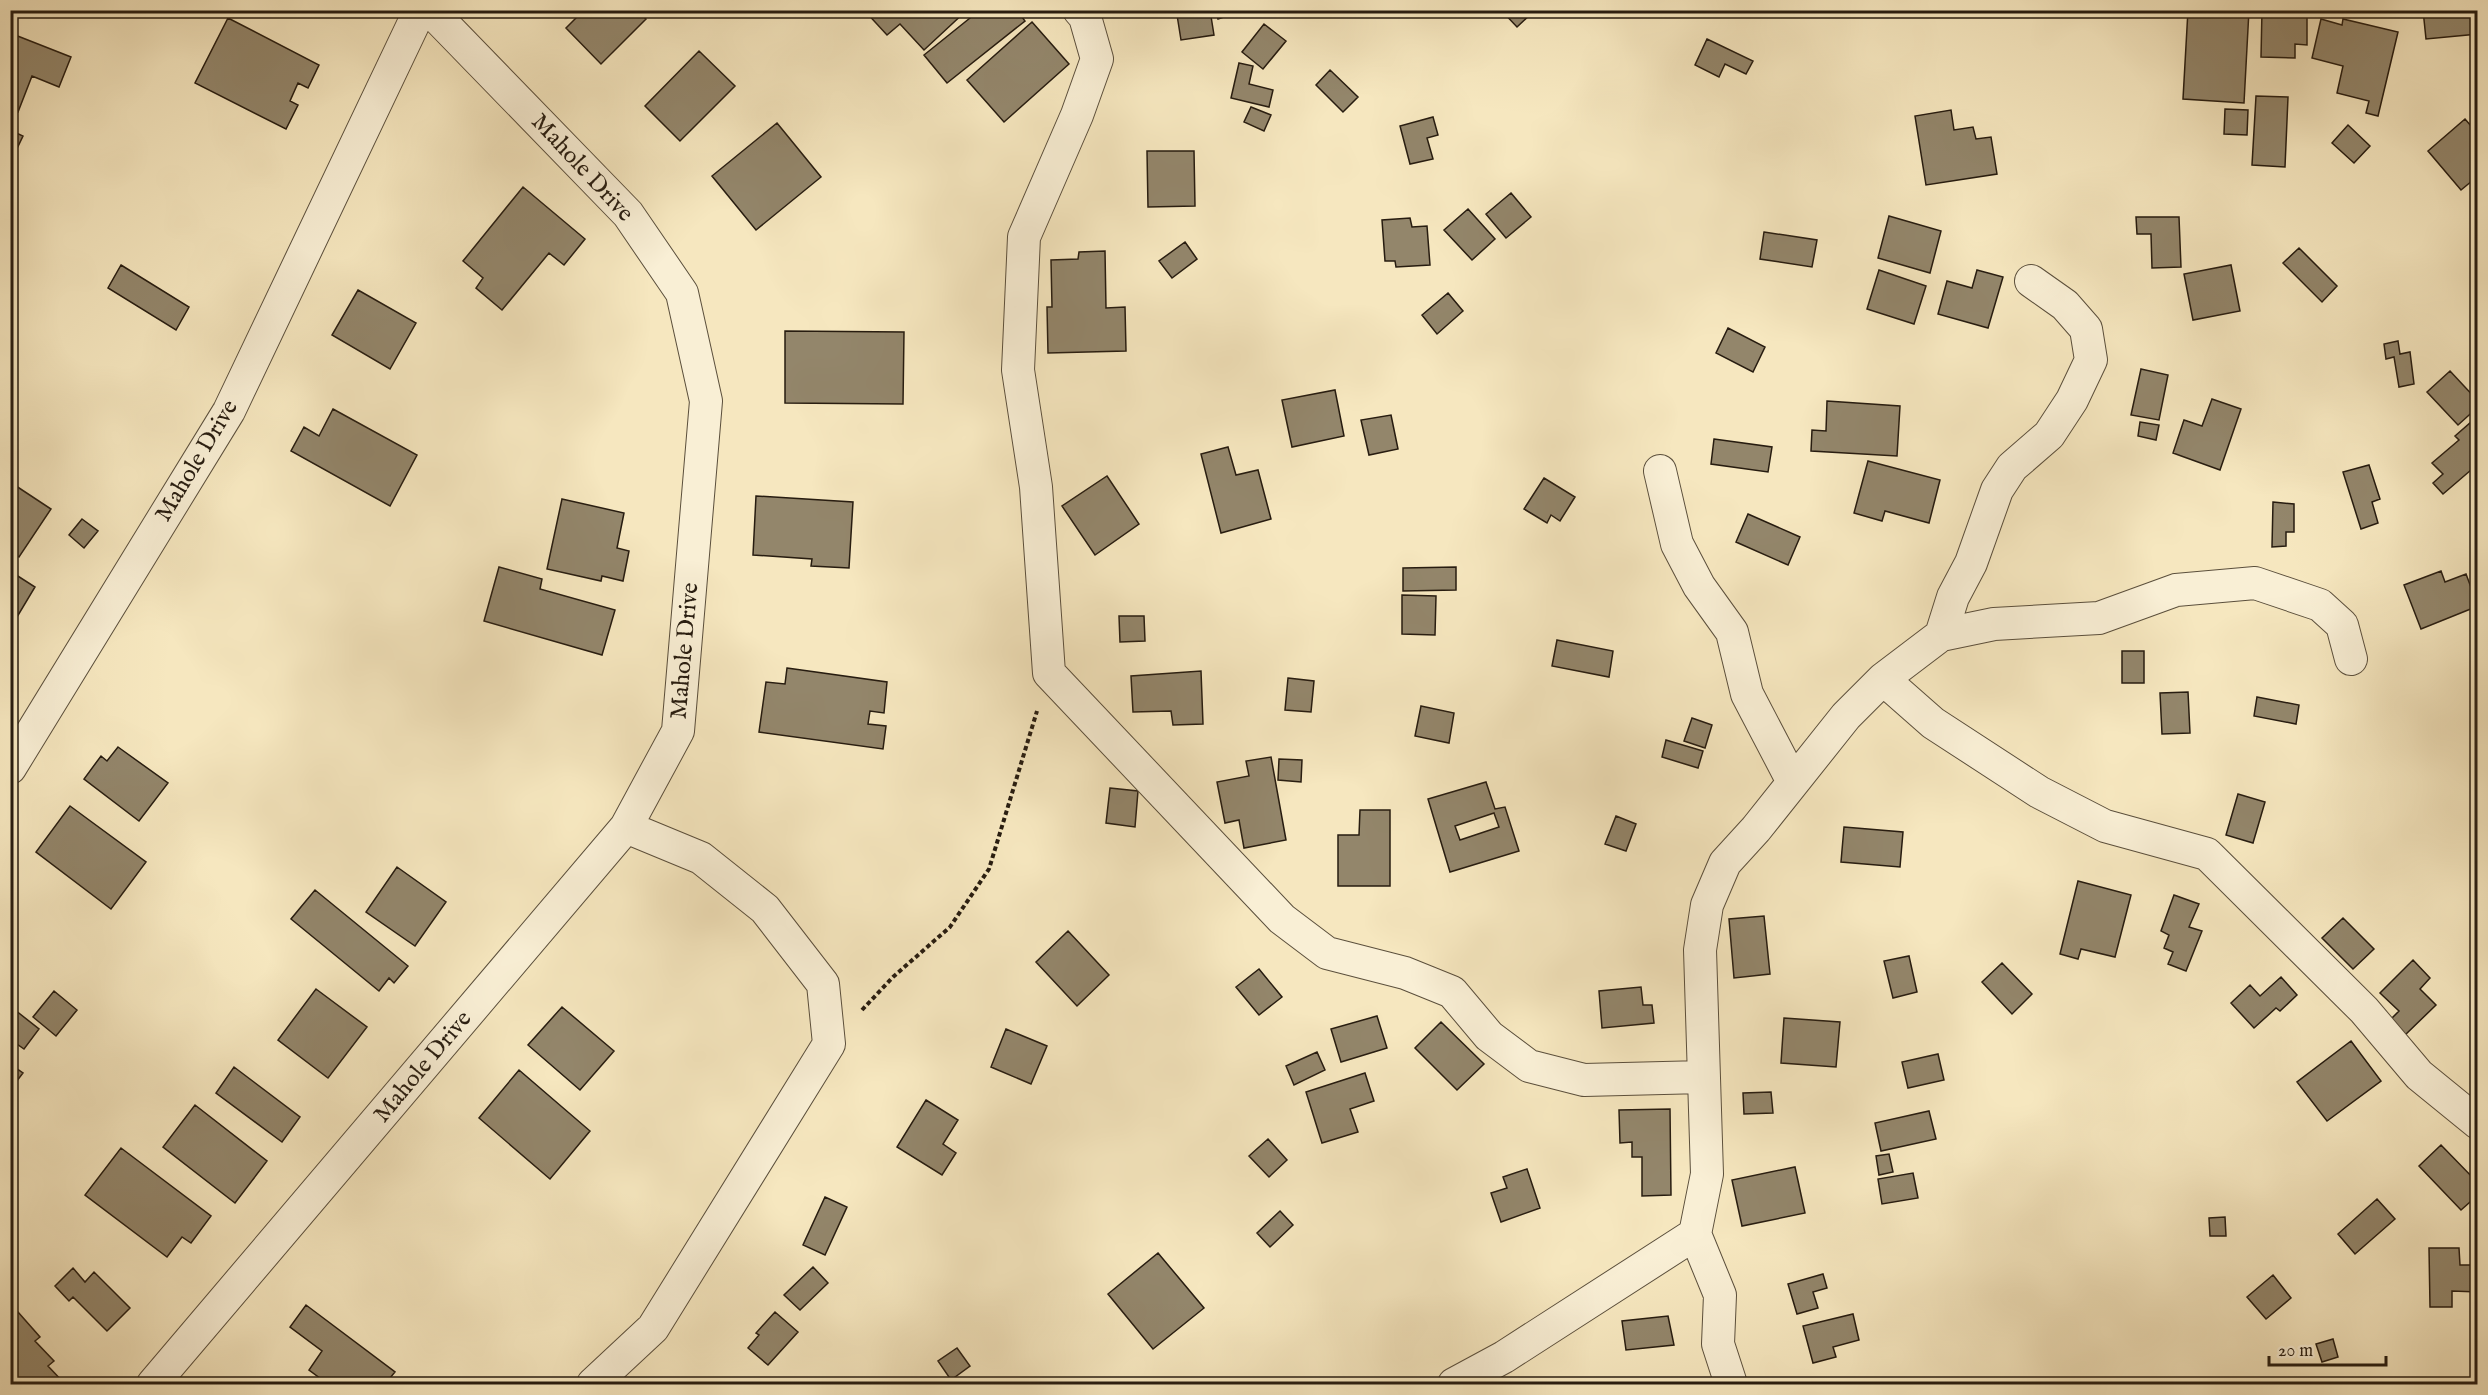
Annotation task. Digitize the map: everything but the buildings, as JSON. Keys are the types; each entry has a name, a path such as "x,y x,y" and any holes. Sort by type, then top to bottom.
{"street":[{"name":"Mahole Drive","path":"10,768 229,411 420,10"},
{"name":"Mahole Drive","path":"153,1384 626,827 678,731 706,401 682,293 628,214 430,10"},
{"path":"1079,10 1085,17 1097,59 1077,115 1024,237 1018,370 1036,487 1049,673 1282,919 1327,953 1405,973 1452,992 1489,1036 1529,1066 1584,1080 1703,1077"},
{"path":"1941,635 1953,597 1971,563 1996,490 2012,467 2049,435 2072,400 2091,360 2086,329 2065,305 2031,281"},
{"path":"1660,471 1677,544 1699,586 1732,632 1747,694 1792,782"},
{"path":"1731,1384 1718,1344 1720,1294 1695,1234 1707,1174 1700,950 1707,905 1725,863 1846,716 1883,679 1941,635 1994,624 2099,618 2176,590 2254,583 2320,605 2342,625 2351,659"},
{"path":"1883,679 1933,723 2039,792 2104,826 2206,854 2364,1010 2419,1075 2478,1123"},
{"path":"593,1384 653,1328 829,1044 823,984 765,909 701,858 626,827"},
{"path":"1454,1384 1504,1357 1695,1234"}],"path":[{"path":"829,1044 893,977 950,927 988,869 1049,673"}]}
